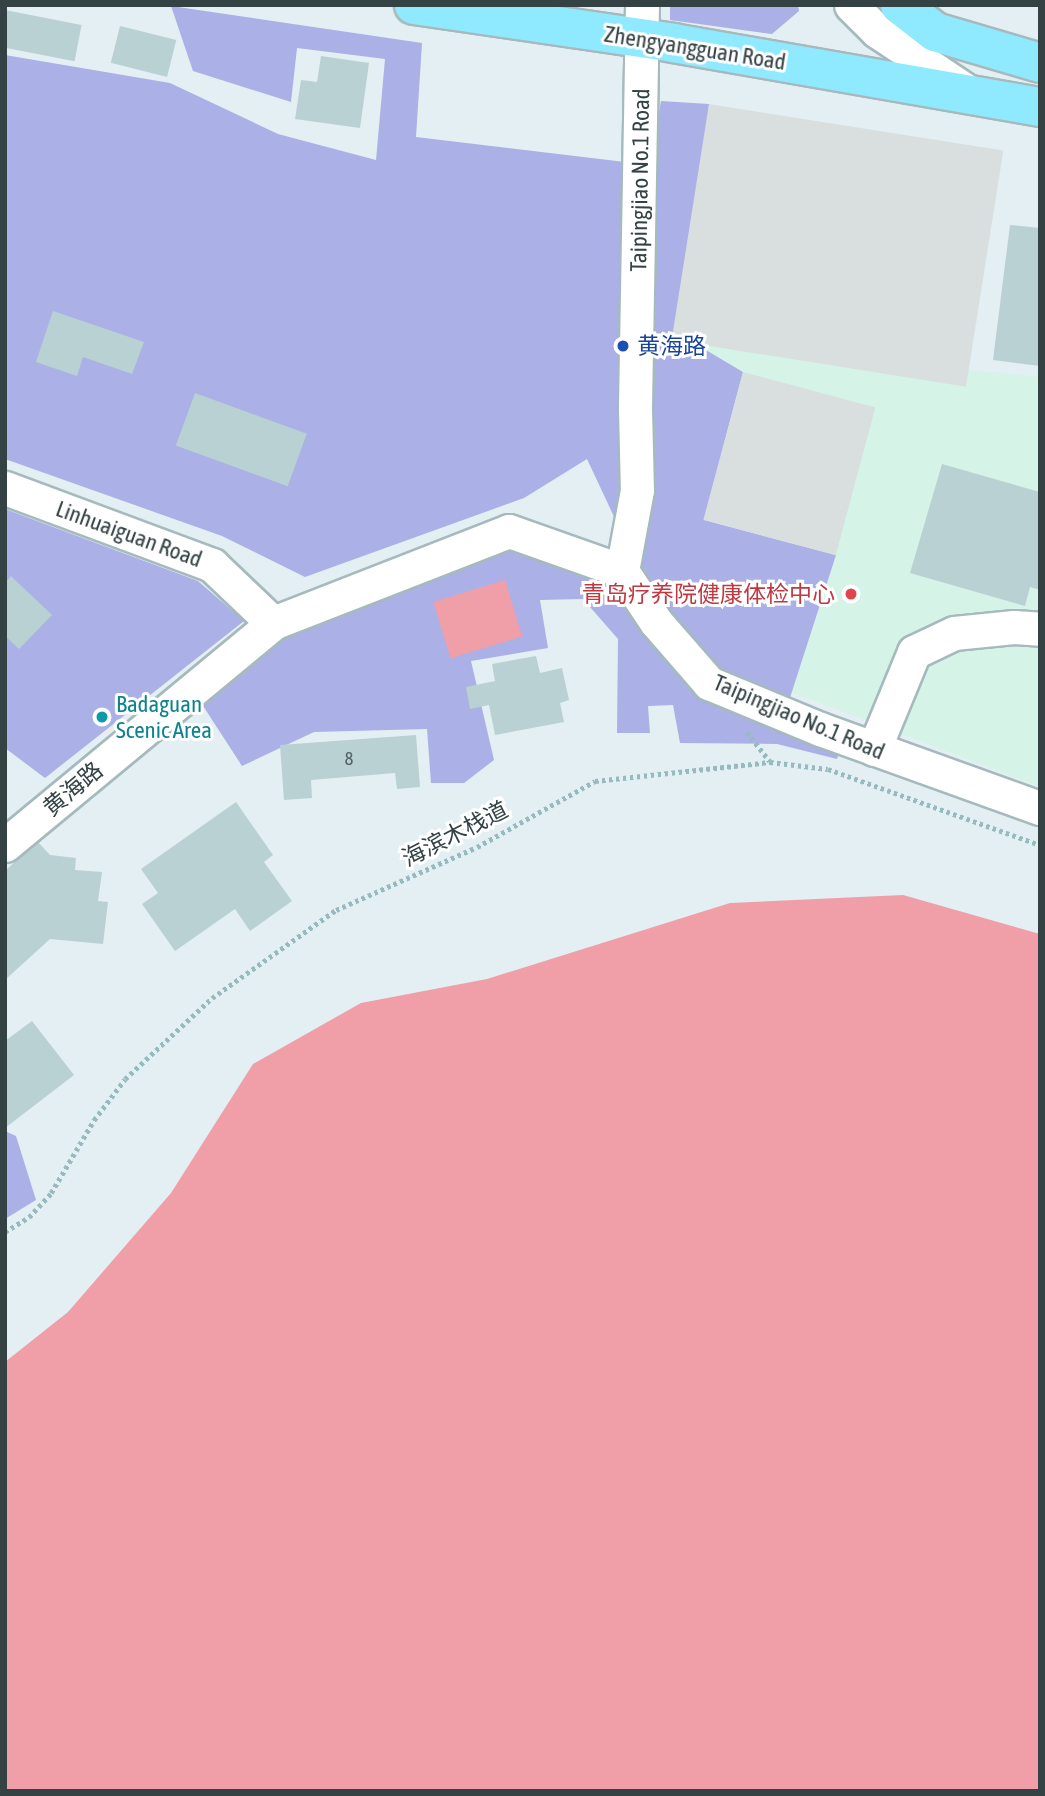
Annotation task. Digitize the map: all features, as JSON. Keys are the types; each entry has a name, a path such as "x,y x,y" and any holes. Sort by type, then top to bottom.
{"main road":[{"name":"Zhengyangguan Road","path":"414,5 643,22 974,96 1040,107"},
{"path":"900,5 934,32 1040,63"}],"street":[{"path":"851,5 877,31 974,96"},
{"name":"Taipingjiao No.1 Road","path":"643,22 635,410 637,490 622,571 656,621 709,683 873,749 1040,808"},
{"name":"Linhuaiguan Road","path":"5,488 212,565 273,623"},
{"name":"黄海路","path":"5,845 273,623 509,531 622,571"},
{"path":"873,749 914,652 954,633 1014,627 1040,629"}],"path":[{"name":"海滨木栈道","path":"5,1232 29,1217 51,1194 94,1120 125,1079 212,998 336,910 477,847 596,781 770,762 828,769 1040,845"}],"shaded area":[{"path":"670,5 798,5 799,11 772,34 670,20"},
{"path":"171,6 422,43 416,137 650,165 661,101 709,104 694,343 743,372 704,520 836,555 787,707 712,673 661,617 587,459 524,498 305,577 222,536 5,459 5,55 170,83 278,134 376,160 385,59 297,48 291,102 193,71"},
{"path":"709,104 1003,151 966,387 672,340"},
{"name":"青岛疗养院健康体检中心","path":"656,339 1040,377 1040,787 726,667"},
{"path":"743,372 875,407 836,555 703,520"},
{"path":"5,509 198,581 244,621 45,778 5,748"},
{"path":"508,538 618,577 700,684 842,745 837,759 777,744 680,743 673,705 648,706 650,733 617,733 618,639 583,599 540,600 548,648 471,661 494,760 464,783 431,783 427,729 314,732 242,766 196,695 275,628"},
{"path":"505,580 522,636 451,658 433,602"},
{"path":"903,895 1040,934 1040,1791 5,1791 5,1362 68,1312 171,1193 253,1064 361,1003 487,979 730,903"},
{"path":"5,1131 16,1136 36,1200 5,1219"}],"building":[{"path":"5,10 82,25 75,61 5,48"},
{"path":"120,26 176,40 167,77 111,63"},
{"path":"321,56 369,63 360,128 295,119 301,80 317,82"},
{"path":"1010,225 1040,228 1040,366 993,360"},
{"path":"53,311 144,342 132,374 83,357 77,376 36,362"},
{"path":"195,393 307,434 288,486 176,446"},
{"path":"942,464 1040,492 1040,590 1030,587 1025,606 910,573"},
{"path":"11,576 52,615 19,649 5,636 5,583"},
{"path":"536,656 540,673 562,668 569,700 560,703 564,722 495,735 489,705 470,709 466,687 495,681 492,664"},
{"path":"416,735 420,787 397,789 395,773 311,780 312,798 284,800 280,745"},
{"path":"236,802 273,855 264,862 292,901 250,931 235,909 175,951 142,904 158,893 141,869"},
{"path":"37,841 50,855 76,858 75,870 102,872 98,901 108,902 103,944 50,939 5,980 5,871"},
{"path":"32,1021 74,1075 5,1128 5,1041"}],"place":[{"name":"黄海路","path":"623,346"},
{"name":"青岛疗养院健康体检中心","path":"851,594"},
{"name":"Badaguan Scenic Area","path":"102,717"}]}
